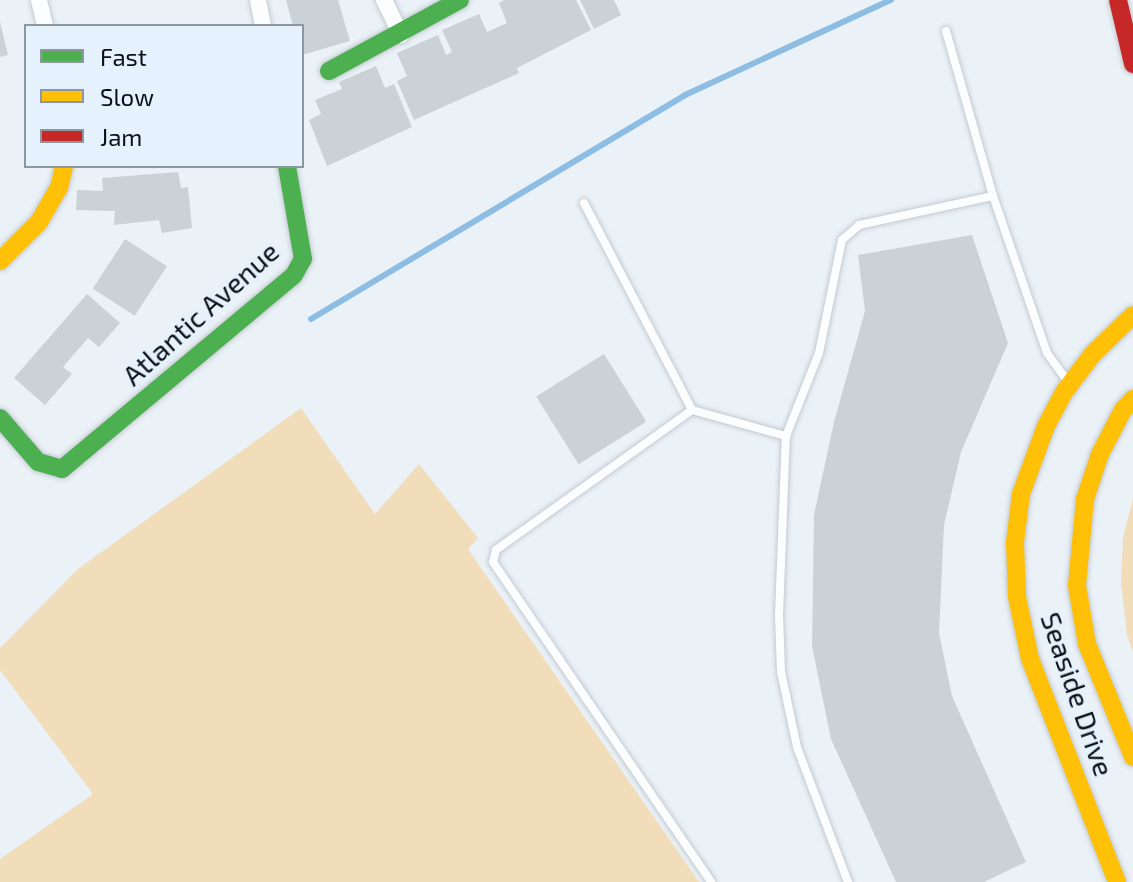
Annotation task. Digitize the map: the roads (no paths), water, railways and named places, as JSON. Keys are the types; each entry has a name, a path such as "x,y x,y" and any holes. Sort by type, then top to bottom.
{"street":[{"path":"39,0 45,24"},
{"path":"258,0 263,24"},
{"path":"384,0 401,35"},
{"path":"329,71 401,35 460,0"},
{"path":"1118,0 1133,64"},
{"path":"0,261 39,222 59,188 64,168"},
{"name":"Atlantic Avenue","path":"0,418 38,462 62,469 294,275 303,259 287,168"},
{"name":"Seaside Drive","path":"1112,881 1030,659 1017,597 1015,542 1021,494 1046,426 1092,355 1133,315"},
{"name":"Seaside Drive","path":"1133,399 1100,454 1085,499 1079,536 1077,586 1087,644 1133,757"}],"lane":[{"path":"946,31 993,196 1047,353 1071,384"},
{"path":"848,882 797,747 781,672 779,615 786,436 819,353 842,240 859,225 993,196"},
{"path":"584,203 692,410 786,436"},
{"path":"692,410 496,550 493,562 711,882"}],"waterway":[{"path":"311,319 685,95 891,0"}]}
